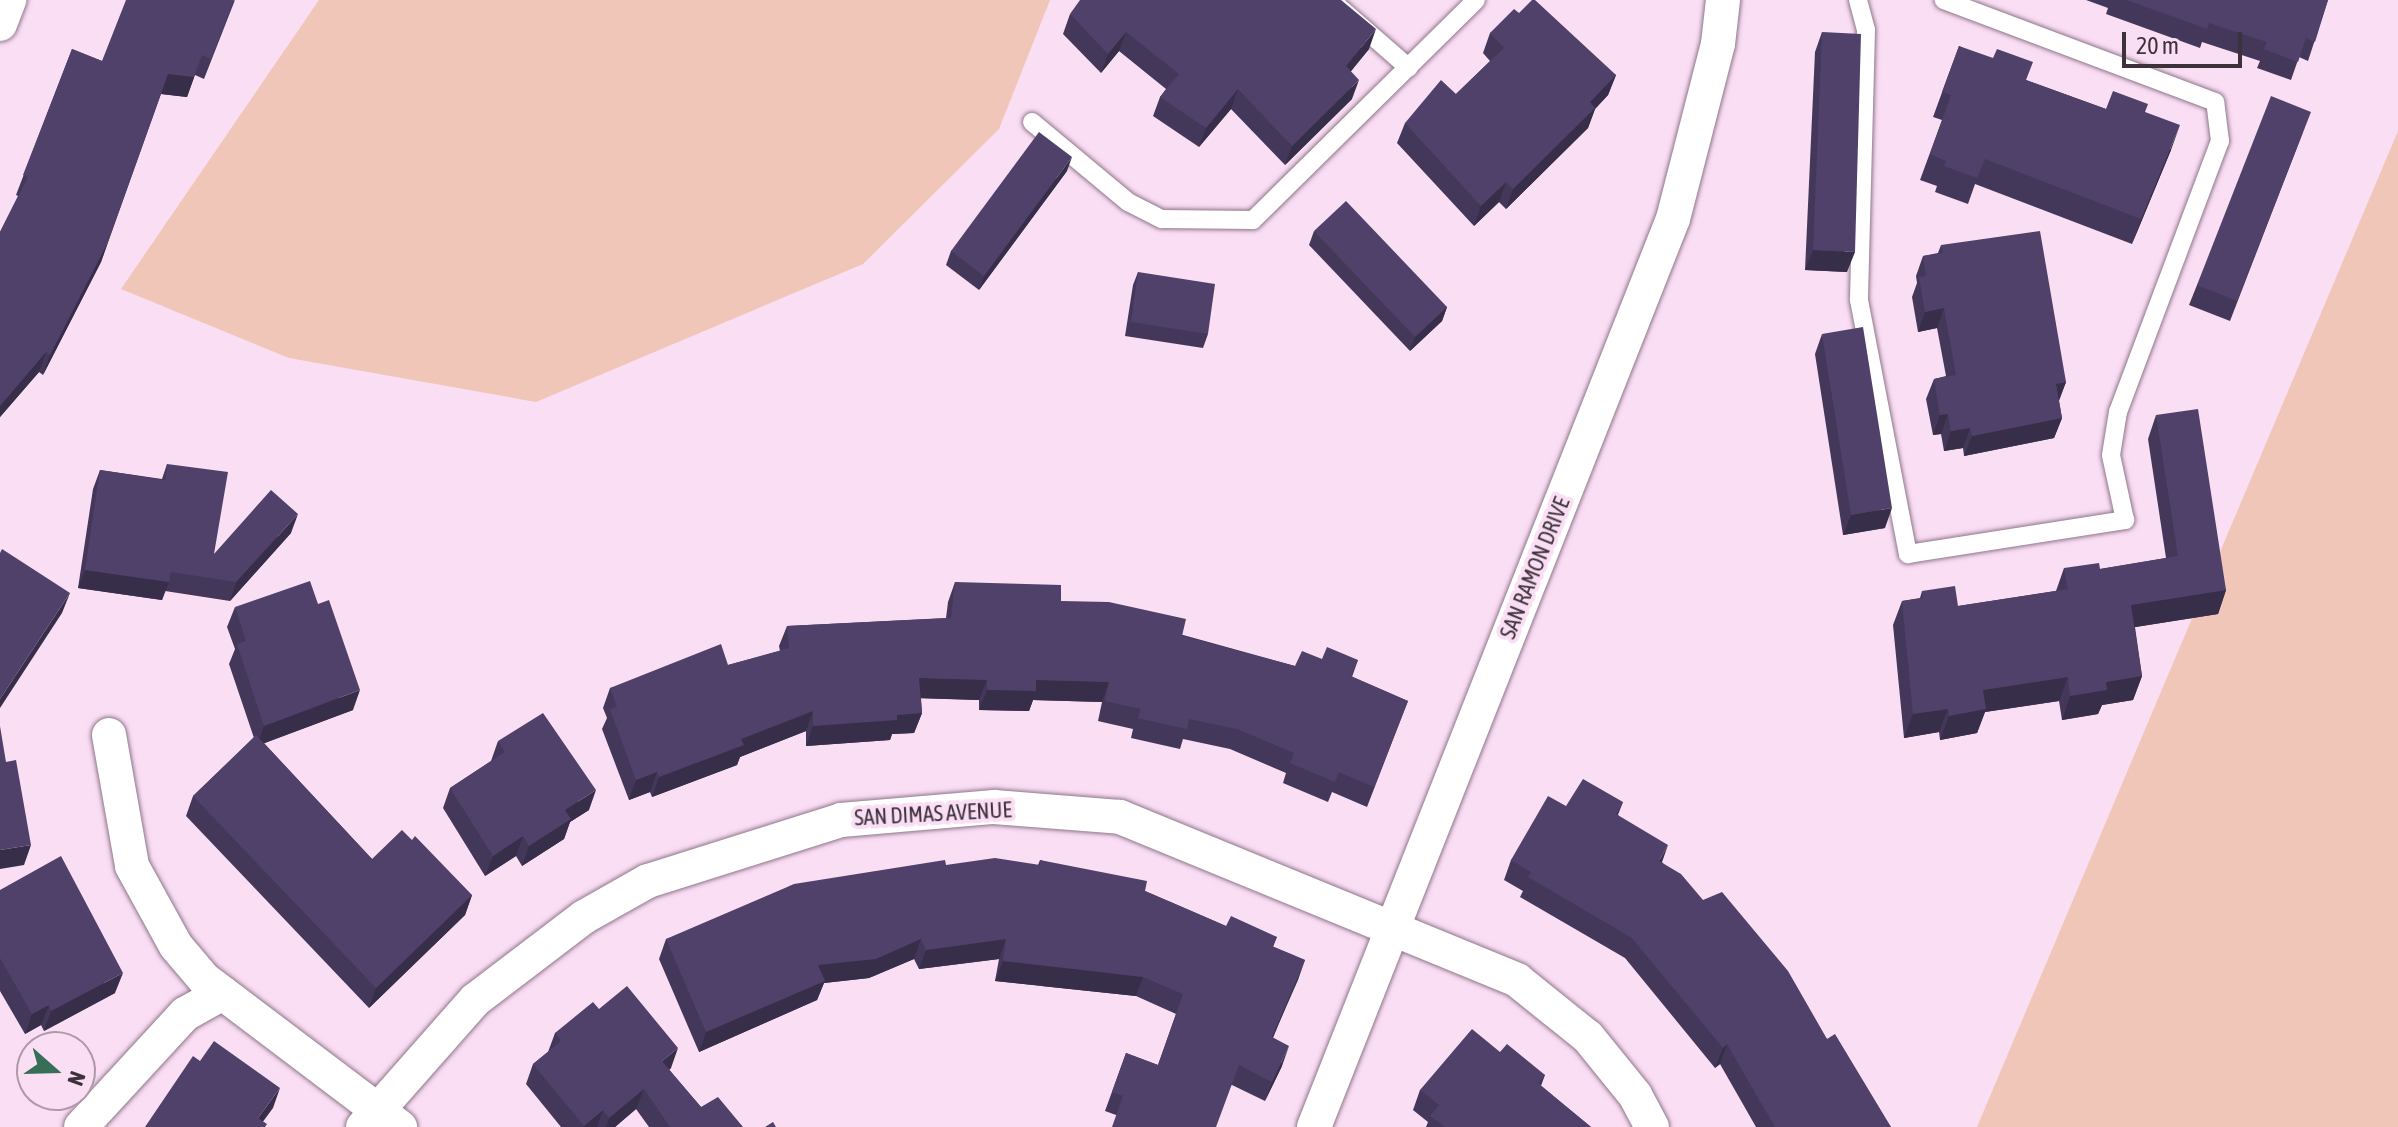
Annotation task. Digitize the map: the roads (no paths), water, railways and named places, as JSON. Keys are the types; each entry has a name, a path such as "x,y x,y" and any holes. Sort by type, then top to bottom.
{"street":[{"path":"0,24 9,0"},
{"name":"SAN RAMON DRIVE","path":"1314,1127 1673,219 1718,44 1723,0"},
{"path":"109,735 132,866 176,946 223,993 380,1121"},
{"name":"SAN DIMAS AVENUE","path":"380,1121 475,1000 584,917 648,881 841,820 994,807 1120,817 1517,980 1588,1037 1635,1095 1652,1127"},
{"path":"81,1127 185,1014 223,993"}],"lane":[{"path":"1331,0 1409,68"},
{"path":"1032,122 1128,202 1162,219 1253,220 1476,0"},
{"path":"1858,0 1866,30 1859,300 1908,554 2125,520 2111,455 2118,412 2220,141 2215,102 1944,0"}]}
